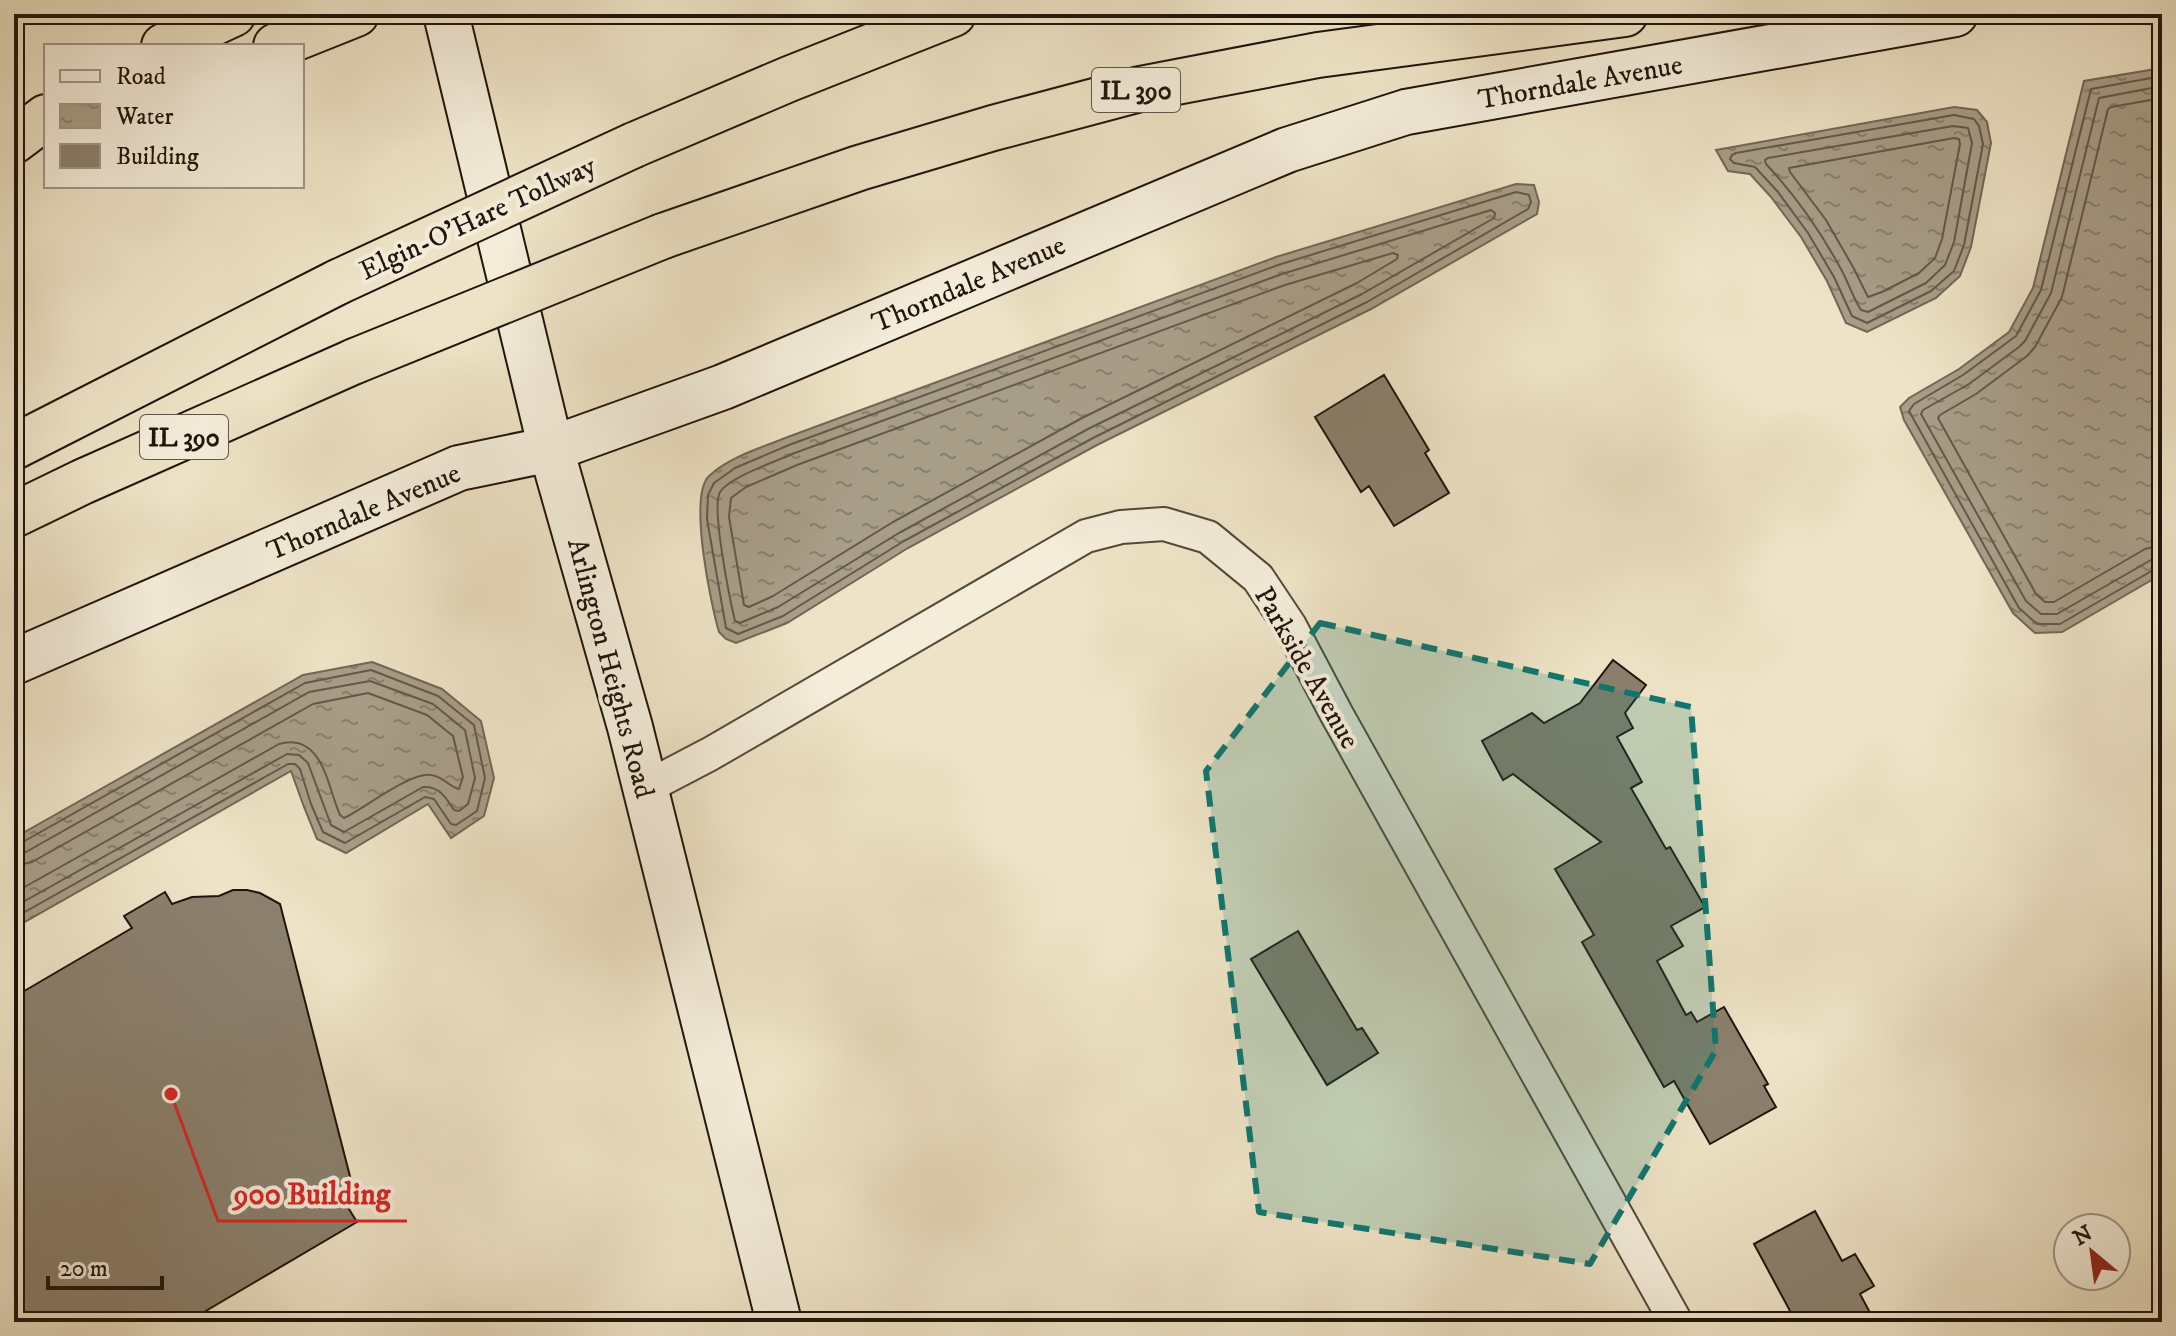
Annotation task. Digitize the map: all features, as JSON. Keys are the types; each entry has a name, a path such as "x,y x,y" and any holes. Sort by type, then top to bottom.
{"highway":[{"path":"168,44 233,14"},
{"path":"281,44 356,14"},
{"name":"Elgin-O'Hare Tollway","path":"14,447 338,282 634,145 953,14"},
{"name":"IL 390","path":"14,515 355,361 663,236 859,168 1140,89 1318,55 1625,14"},
{"path":"14,141 44,118"},
{"path":"14,160 44,147"}],"street":[{"name":"Arlington Heights Road","path":"446,14 551,449 630,727 779,1322"},
{"name":"Thorndale Avenue","path":"14,662 459,468 551,449 723,387 1287,150 1406,112 1955,14"},
{"name":"Parkside Avenue","path":"645,788 710,754 1086,536 1121,527 1164,524 1208,537 1258,578 1290,626 1676,1322"}],"highlighted area":[{"path":"1320,623 1691,707 1716,1050 1590,1264 1259,1212 1206,771"}],"water":[{"path":"2162,68 2162,574 2062,632 2035,633 2013,613 1904,420 1900,407 2009,332 2033,288 2084,81"},
{"path":"1954,107 1977,110 1987,122 1991,143 1971,247 1960,276 1936,298 1867,332 1846,323 1827,281 1801,237 1771,197 1750,174 1728,171 1716,150"},
{"path":"1516,184 1534,185 1539,202 1537,214 1371,309 1097,445 908,548 787,623 736,643 719,632 703,551 701,505 703,487 709,476 726,463 785,438 1276,257"},
{"path":"372,662 442,689 481,721 494,778 484,816 451,838 428,804 346,853 317,839 291,771 14,928 14,838 303,675"}],"building":[{"path":"1384,375 1429,450 1425,453 1449,493 1394,526 1369,486 1361,492 1315,417"},
{"path":"1613,660 1646,685 1625,713 1633,728 1617,737 1642,782 1631,788 1666,849 1670,847 1705,907 1671,926 1683,946 1657,961 1686,1015 1691,1012 1697,1022 1724,1007 1768,1084 1764,1086 1776,1107 1710,1144 1674,1081 1664,1087 1582,942 1594,935 1555,869 1601,842 1513,774 1503,780 1482,741 1532,713 1544,723 1580,703"},
{"path":"233,890 260,893 280,904 354,1192 342,1198 357,1222 187,1322 31,1322 14,1293 14,997 132,928 124,916 165,892 172,904 192,897 219,896"},
{"path":"1298,931 1357,1030 1362,1028 1378,1053 1327,1085 1251,959"},
{"path":"1815,1211 1842,1261 1855,1254 1874,1286 1860,1294 1875,1322 1796,1322 1754,1244"}],"place":[{"name":"900 Building","path":"171,1094"}]}
